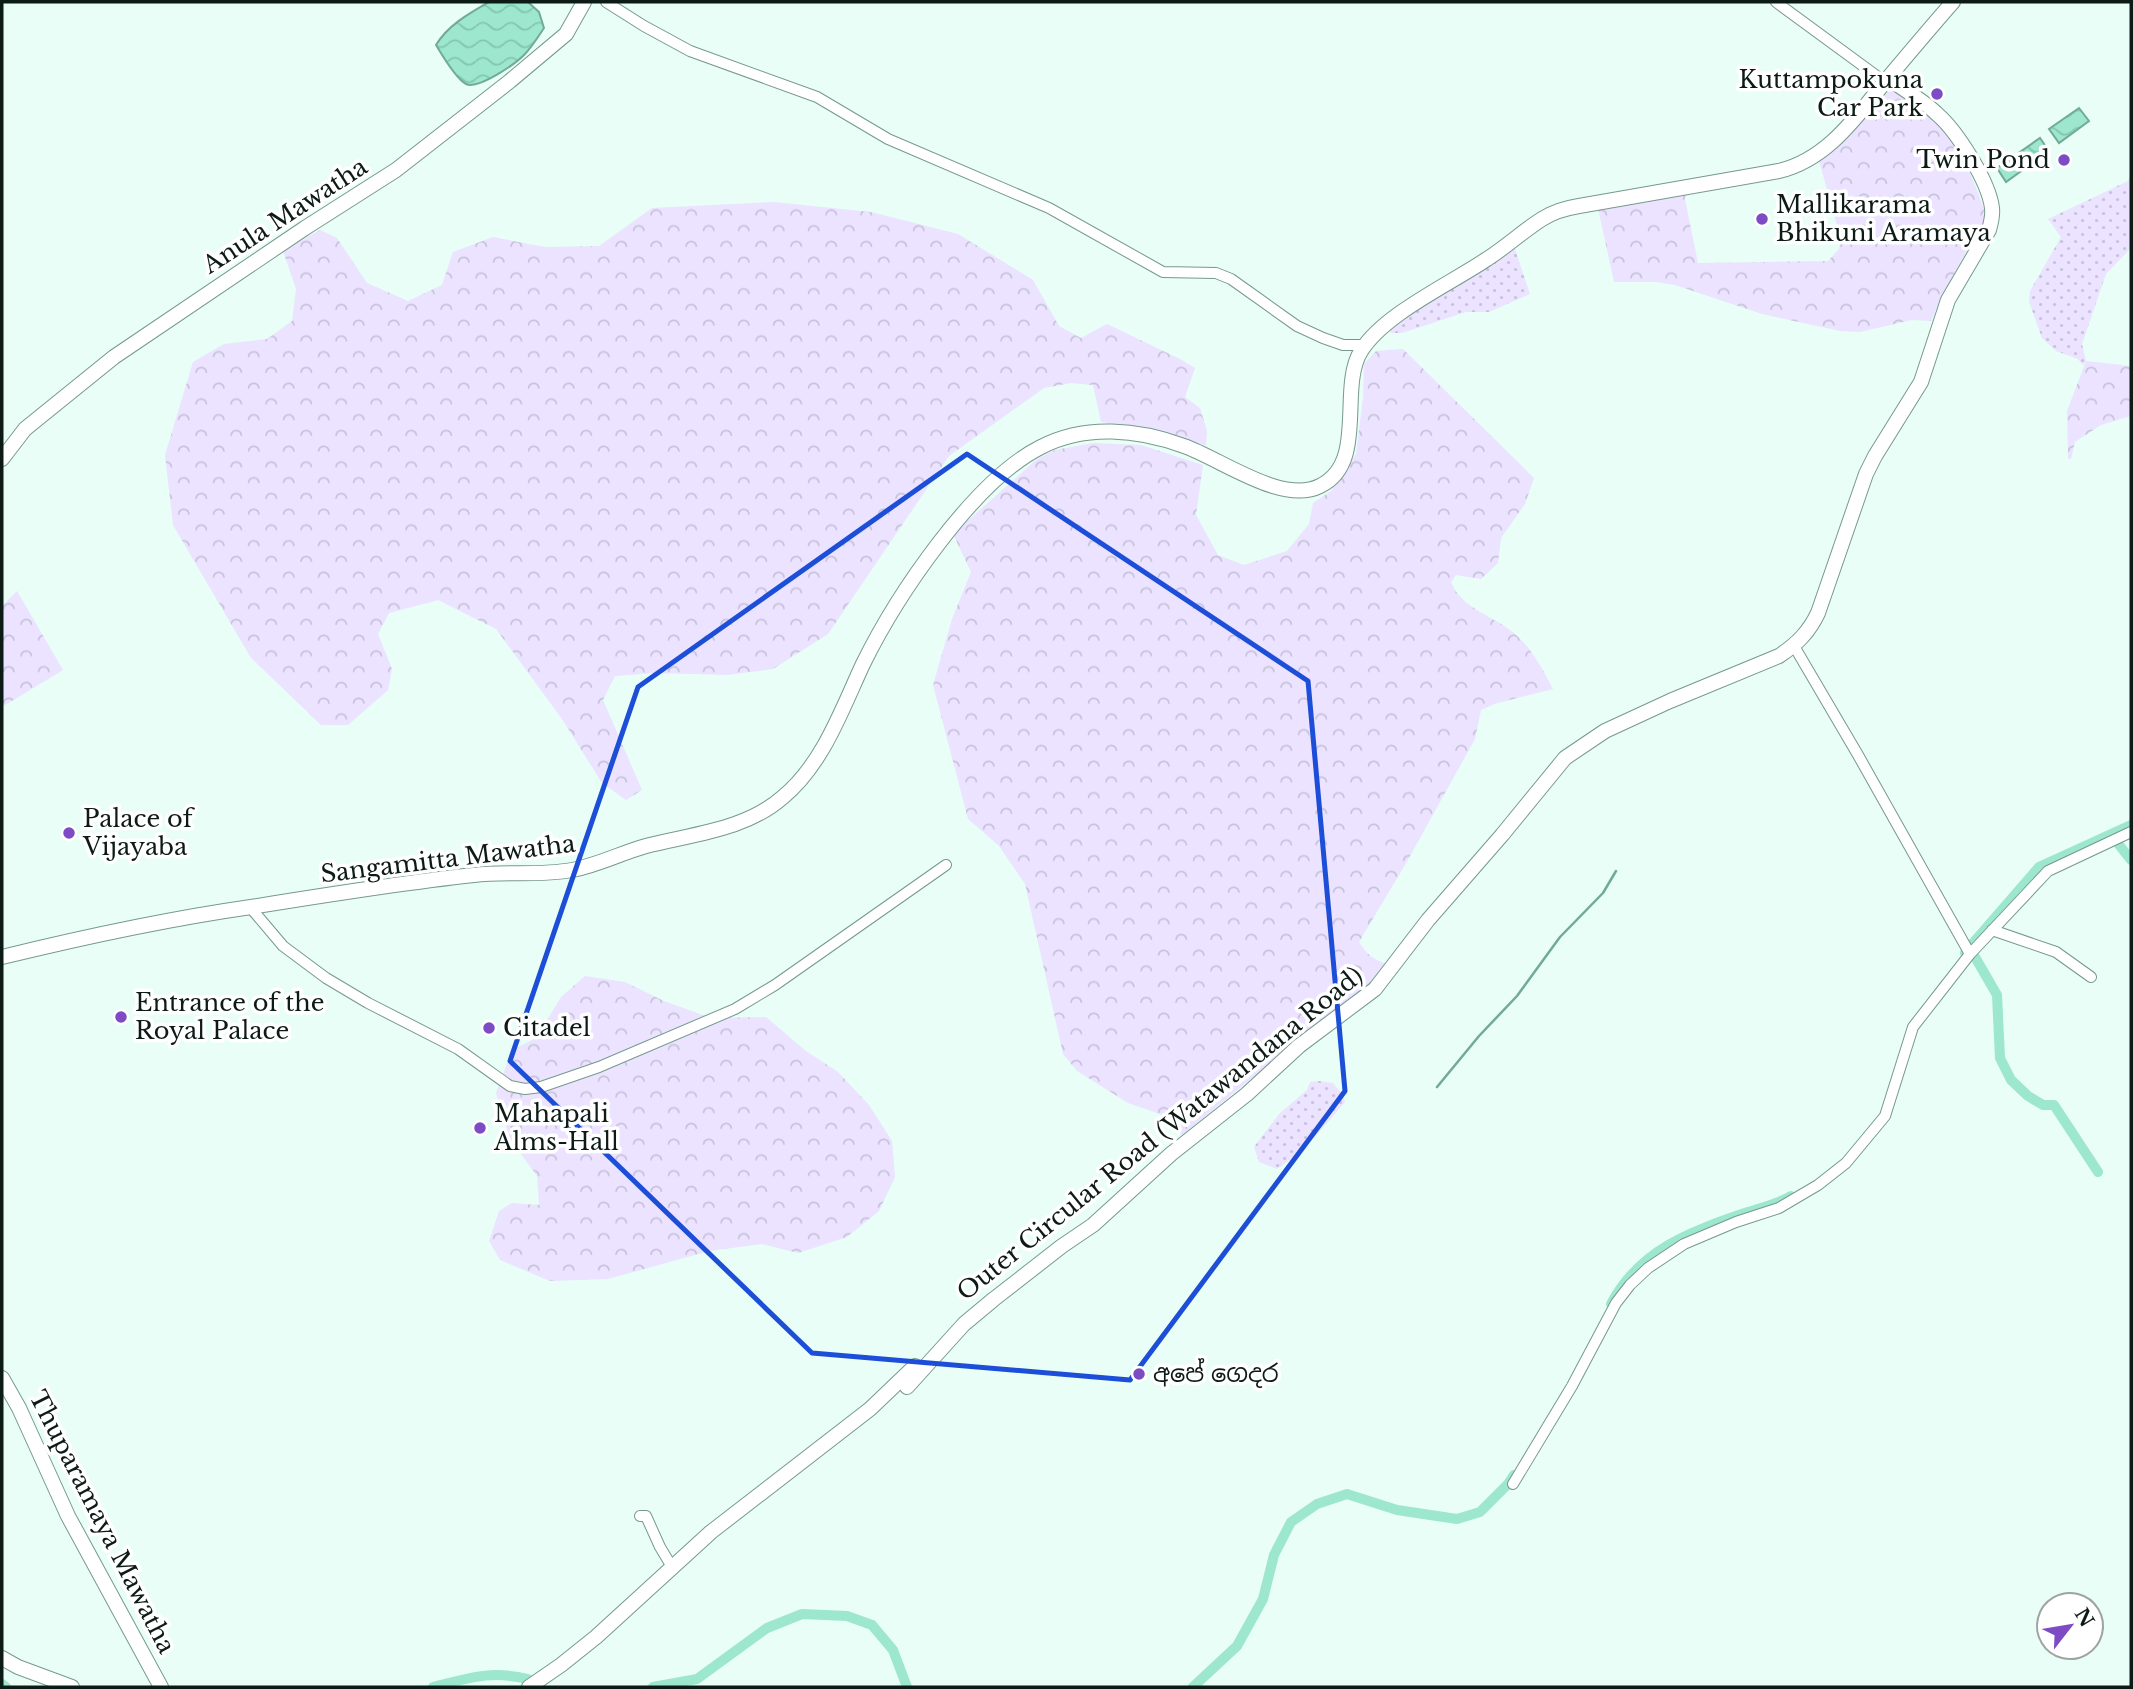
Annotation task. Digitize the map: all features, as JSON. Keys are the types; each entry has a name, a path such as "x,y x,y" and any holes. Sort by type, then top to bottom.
{"main road":[{"name":"Anula Mawatha","path":"2,459 25,429 114,357 286,240 396,170 510,81 566,34 584,2"},
{"name":"Sangamitta Mawatha","path":"2,957 129,929 250,907 475,875 577,869 642,847 737,823 760,813 784,797 811,765 827,740 889,614 945,535 978,498 1016,463 1041,446 1087,433 1110,431 1144,435 1185,446 1284,489 1301,491 1317,488 1333,476 1343,459 1349,437 1354,369 1365,345 1378,329 1555,212 1779,171 1801,163 1832,143 1953,2"},
{"name":"Outer Circular Road (Watawandana Road)","path":"529,1687 596,1637 719,1526 870,1409 915,1366 907,1387 964,1324 1062,1246 1093,1225 1171,1154 1247,1094 1299,1046 1368,997 1445,899 1565,758 1605,731 1680,696 1769,661 1794,646 1809,630 1818,613 1866,474 1921,382 1948,300 1989,230 1992,220 1991,201 1955,134 1936,112 1886,80"},
{"name":"Thuparamaya Mawatha","path":"2,1378 19,1408 68,1516 161,1687"},
{"path":"2,1658 18,1667 72,1687"}],"street":[{"path":"606,2 690,51 817,97 888,139 1049,208 1163,272 1224,276 1305,330 1343,345 1365,345"},
{"path":"1776,2 1886,80"},
{"path":"1794,646 1970,954"},
{"path":"1513,1484 1572,1386 1616,1303 1630,1285 1648,1268 1684,1244 1736,1222 1779,1208 1818,1185 1846,1163 1885,1116 1913,1027 1970,954 2048,871 2131,832"},
{"path":"250,907 283,946 326,978 368,1003 458,1049 510,1086 525,1088 541,1087 599,1067 735,1009 775,985 946,865"},
{"path":"1992,930 2056,951 2091,977"},
{"path":"640,1516 646,1516 672,1566"}],"highlighted area":[{"path":"967,454 1308,681 1345,1091 1130,1380 812,1353 510,1061 638,687"}],"green space":[{"path":"1890,89 1927,113 1950,139 1972,178 1987,219 1957,268 1931,321 1912,320 1860,332 1840,331 1762,314 1675,285 1614,282 1598,208 1686,193 1698,263 1828,261 1839,249 1841,239 1819,161 1872,112"},
{"path":"2131,173 2131,248 2106,274 2082,344 2086,361 2083,365 2078,359 2056,351 2042,338 2029,302 2030,291 2061,237 2048,219 2128,181"},
{"path":"774,202 871,212 958,234 1033,280 1059,326 1081,338 1107,324 1180,359 1195,368 1185,397 1200,408 1207,431 1206,446 1152,429 1101,422 1093,385 1071,383 1044,388 949,456 828,634 773,669 727,675 654,673 615,676 603,700 642,790 626,800 602,783 562,719 496,629 438,600 389,613 378,634 392,669 388,690 348,725 321,725 251,658 173,525 165,455 193,362 224,344 267,339 292,321 296,289 283,251 320,230 337,238 367,283 408,301 442,285 453,252 493,237 545,247 599,246 652,208"},
{"path":"1514,246 1530,294 1489,312 1466,312 1402,333 1391,333 1388,329"},
{"path":"1403,349 1534,478 1525,504 1501,538 1498,563 1481,579 1456,575 1451,582 1470,606 1507,628 1527,646 1553,689 1494,704 1481,710 1475,739 1359,942 1370,956 1386,964 1373,984 1297,1038 1182,1135 1160,1114 1128,1103 1077,1071 1063,1054 1025,884 999,846 968,819 933,685 952,619 971,572 953,534 1037,459 1055,450 1093,443 1141,445 1203,465 1196,515 1218,555 1244,565 1287,551 1309,524 1313,503 1331,491 1356,454 1364,364 1376,351"},
{"path":"2086,361 2131,366 2131,416 2101,425 2075,442 2071,459 2068,459 2067,411"},
{"path":"17,591 63,670 2,707 2,606"},
{"path":"585,976 625,982 664,1001 711,1018 766,1017 806,1051 838,1072 869,1105 892,1141 895,1177 879,1211 847,1237 798,1253 762,1244 709,1251 608,1279 550,1281 500,1260 489,1241 499,1211 512,1203 539,1205 537,1176 510,1139 496,1093 512,1050 536,1038 561,997"},
{"path":"1310,1082 1333,1083 1345,1102 1305,1146 1277,1169 1259,1162 1254,1147 1279,1114 1307,1090"}],"water":[{"path":"489,2 528,2 539,12 544,28 527,52 513,64 487,80 472,85 466,84 454,72 436,45 453,26"},
{"path":"2079,108 2089,121 2059,143 2049,129"},
{"path":"2040,138 2049,151 2006,182 1997,168"}],"waterway":[{"path":"1967,950 2039,867 2131,825"},
{"path":"2112,836 2131,860"},
{"path":"1437,1087 1479,1036 1517,996 1560,937 1603,893 1616,871"},
{"path":"1965,953 1975,957 1997,995 2000,1058 2011,1080 2028,1096 2043,1105 2054,1105 2098,1172"},
{"path":"1611,1304 1636,1269 1668,1245 1705,1227 1775,1204 1791,1196"},
{"path":"1193,1687 1237,1646 1263,1599 1274,1555 1291,1522 1317,1504 1347,1494 1397,1510 1457,1519 1480,1512 1514,1475"},
{"path":"653,1687 697,1679 767,1628 802,1614 847,1616 872,1625 893,1650 907,1687"},
{"path":"433,1687 491,1675 528,1679 534,1687"},
{"path":"2,1684 6,1687"}],"place":[{"name":"Kuttampokuna Car Park","path":"1937,94"},
{"name":"Twin Pond","path":"2064,160"},
{"name":"Mallikarama Bhikuni Aramaya","path":"1762,219"},
{"name":"Palace of Vijayaba","path":"69,833"},
{"name":"Entrance of the Royal Palace","path":"121,1017"},
{"name":"Citadel","path":"489,1028"},
{"name":"Mahapali Alms-Hall","path":"480,1128"},
{"name":"අපේ ගෙදර","path":"1139,1374"}]}
